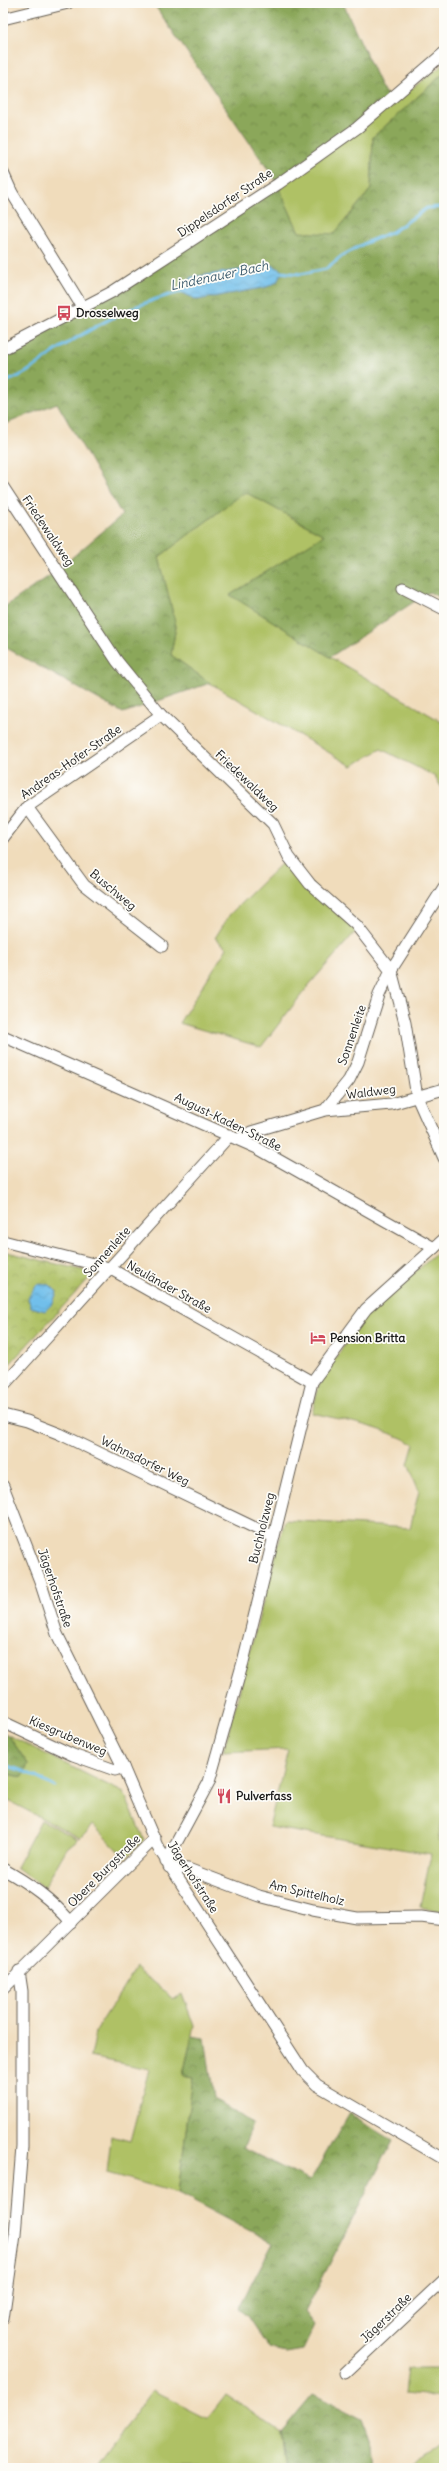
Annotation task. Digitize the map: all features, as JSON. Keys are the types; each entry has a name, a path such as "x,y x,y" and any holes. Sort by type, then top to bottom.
{"street":[{"path":"3,19 68,3"},
{"name":"Dippelsdorfer Straße","path":"3,349 83,308 147,270 326,151 391,100 444,53"},
{"path":"3,173 12,193 83,308"},
{"name":"Friedewaldweg","path":"3,487 117,661 161,715 273,824 289,857 310,884 356,925 391,970 405,1023 417,1097 444,1158"},
{"path":"403,588 444,609"},
{"name":"Andreas-Hofer-Straße","path":"3,838 27,807 161,715"},
{"name":"Buschweg","path":"27,807 84,885 162,946"},
{"name":"Sonnenleite","path":"3,1386 109,1268 235,1137 325,1110 349,1080 358,1062 379,995 391,970 444,887"},
{"name":"August-Kaden-Straße","path":"3,1036 235,1137 434,1248"},
{"name":"Waldweg","path":"325,1110 392,1104 444,1089"},
{"name":"Buchholzweg","path":"168,1864 209,1782 274,1537 312,1382 366,1309 444,1238"},
{"name":"Neuländer Straße","path":"3,1241 109,1268 312,1382"},
{"name":"Wahnsdorfer Weg","path":"3,1415 27,1421 60,1434 274,1537"},
{"name":"Jägerhofstraße","path":"3,1486 38,1574 57,1634 123,1767 154,1838 168,1864 303,2071 317,2086 444,2159"},
{"name":"Kiesgrubenweg","path":"3,1722 73,1755 114,1770 123,1767"},
{"name":"Obere Burgstraße","path":"3,1989 154,1838"},
{"name":"Am Spittelholz","path":"168,1864 188,1869 258,1896 313,1910 357,1918 421,1917 444,1920"},
{"name":"Obere Burgstraße","path":"3,1869 42,1893 71,1922"},
{"path":"3,2319 15,2235 22,2147 22,1991 20,1971"},
{"name":"Jägerstraße","path":"345,2373 444,2280"}],"green space":[{"path":"153,3 343,3 382,89 389,97 361,120 276,181"},
{"path":"444,64 444,73 373,137 371,189 334,234 299,233 278,186 327,153"},
{"path":"444,73 444,600 429,592 330,657 230,595 324,535 245,492 159,557 176,626 171,655 210,683 123,713 3,646 3,608 55,572 122,515 57,403 3,425 3,354 278,186 299,232 334,234 371,189 373,137"},
{"path":"245,492 324,535 231,595 330,657 444,723 444,791 434,776 381,749 352,766 210,683 171,655 176,626 159,557"},
{"path":"286,859 356,931 309,985 261,1047 179,1023 227,948 215,938 230,914"},
{"path":"444,1247 444,1810 438,1841 444,1843 444,1912 420,1907 431,1854 269,1827 288,1749 223,1752 285,1520 410,1528 419,1491 408,1464 414,1444 377,1429 312,1413 320,1381 365,1315"},
{"path":"3,1251 94,1273 3,1371"},
{"path":"3,1732 8,1735 28,1764 23,1777 3,1773"},
{"path":"8,1735 124,1793 144,1840 125,1858 93,1825 80,1838 3,1798 3,1773 22,1777 28,1764"},
{"path":"41,1820 78,1839 67,1848 44,1888 16,1867"},
{"path":"136,1968 173,1999 182,1993 194,2026 183,2075 193,2077 178,2193 107,2173 111,2136 130,2141 149,2069 90,2057 95,2032"},
{"path":"192,2036 205,2038 214,2098 253,2124 243,2148 310,2181 349,2113 393,2140 305,2312 315,2325 303,2350 286,2353 269,2349 247,2316 238,2309 273,2243 178,2193 193,2077 183,2075"},
{"path":"408,2368 444,2368 444,2397 405,2393"},
{"path":"153,2390 208,2418 226,2395 281,2432 286,2468 96,2468"},
{"path":"313,2394 362,2419 371,2444 373,2468 286,2468 281,2432"},
{"path":"444,2443 444,2468 407,2468"}],"water":[{"path":"273,265 282,271 277,282 267,287 197,300 181,292 191,277"},
{"path":"37,1284 50,1285 57,1292 53,1303 45,1311 31,1307 28,1298"}],"waterway":[{"name":"Lindenauer Bach","path":"279,272 301,274 326,269 342,256 365,243 392,232 427,208 444,207"},
{"name":"Lindenauer Bach","path":"3,382 11,380 33,368 60,348 89,330 120,314 152,300 185,291"},
{"path":"3,1764 28,1773 55,1787"}],"place":[{"name":"Drosselweg","path":"64,313"},
{"name":"Pension Britta","path":"318,1338"},
{"name":"Pulverfass","path":"224,1796"}]}
